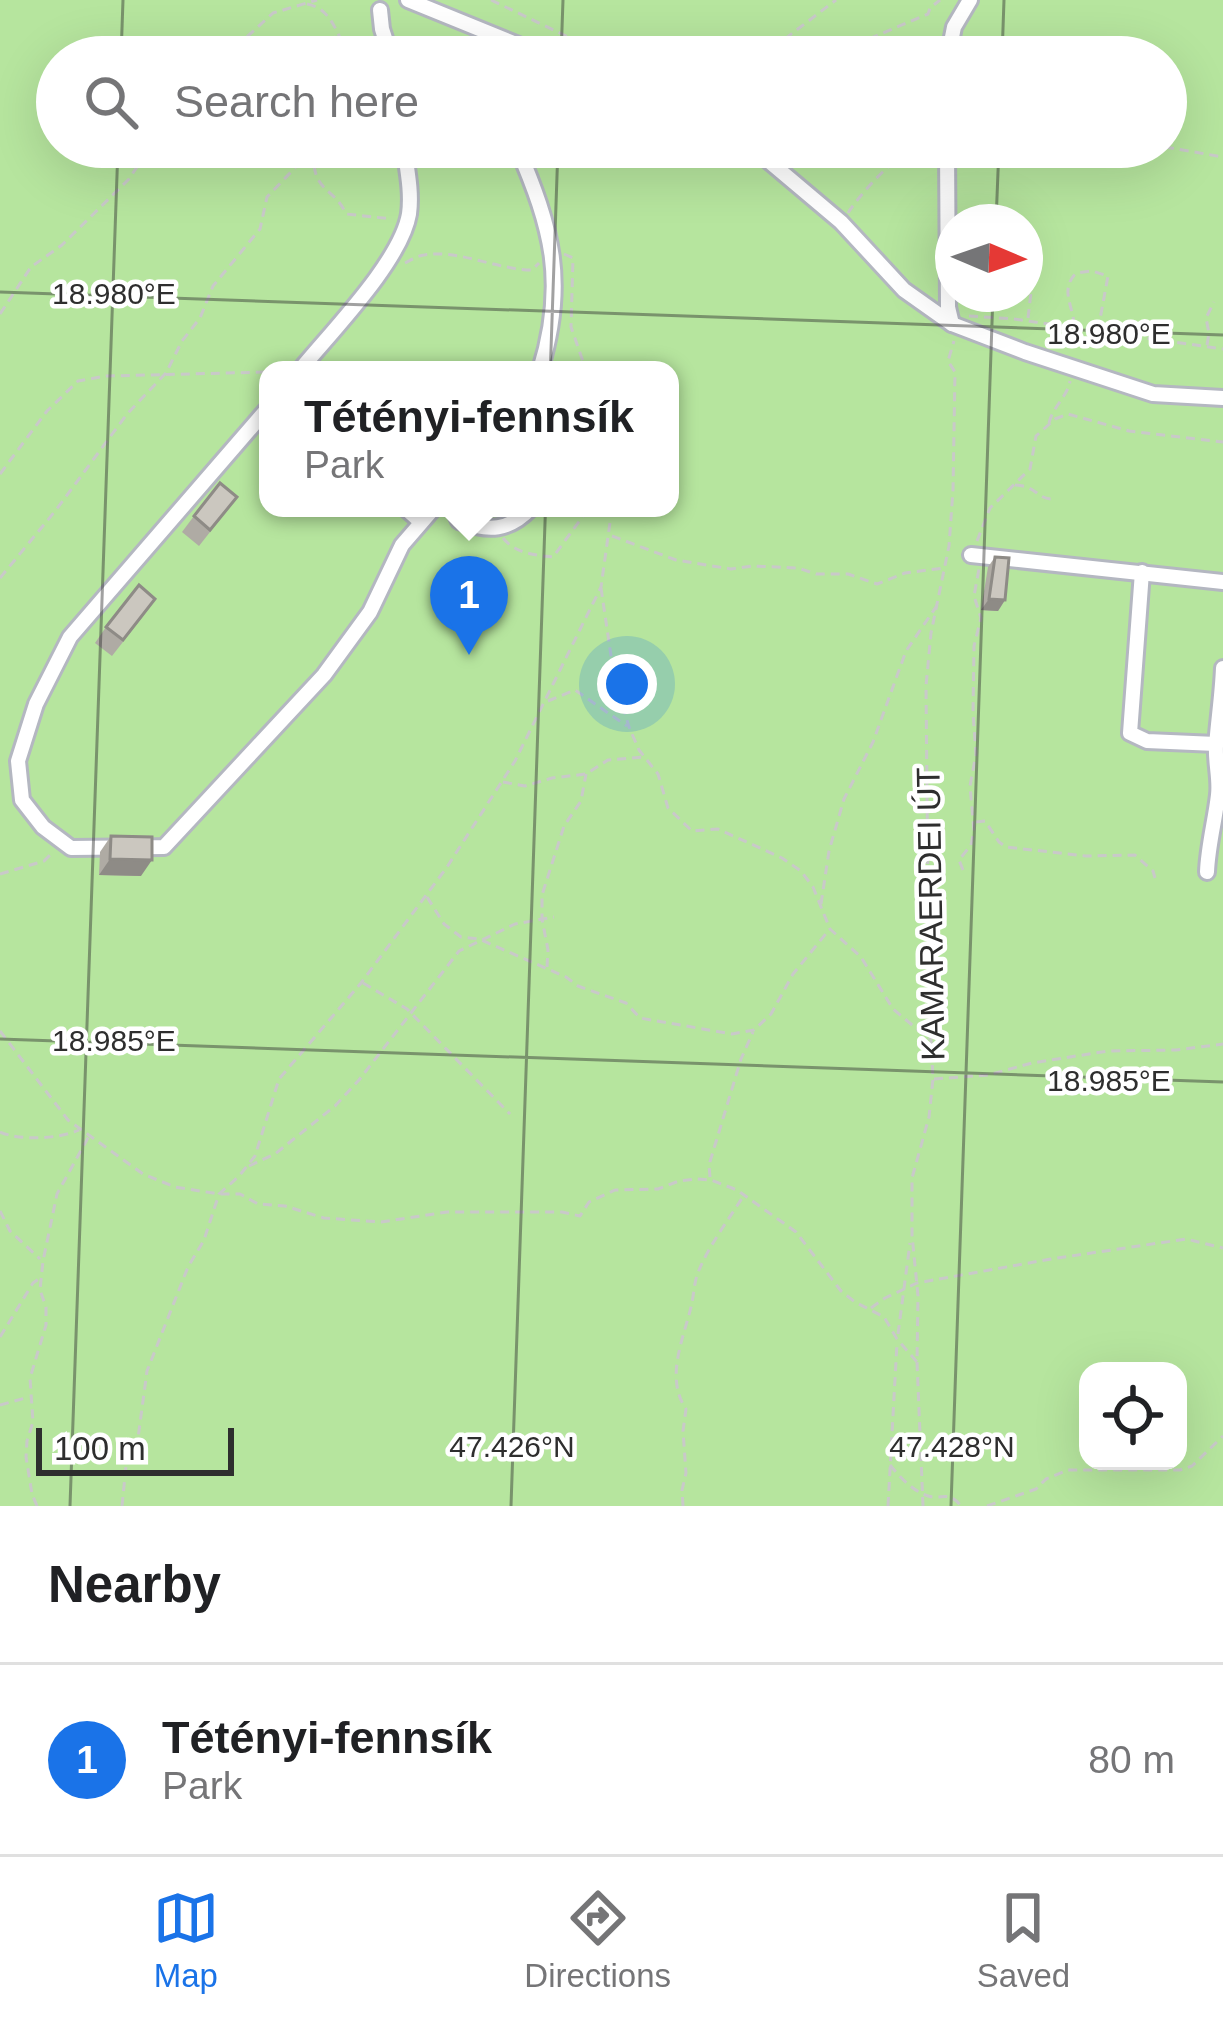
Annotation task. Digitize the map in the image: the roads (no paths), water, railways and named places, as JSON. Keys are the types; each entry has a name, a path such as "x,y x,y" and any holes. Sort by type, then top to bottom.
{"street":[{"path":"408,0 483,36"},
{"path":"952,36 970,0"},
{"path":"380,10 384,36"},
{"path":"307,361 396,251 407,220 407,168"},
{"path":"526,168 554,256 554,309 542,361"},
{"path":"777,168 842,222 904,290 952,324 1153,394 1223,398"},
{"path":"944,168 952,324"},
{"path":"259,418 70,638 36,704 18,761 22,800 43,827 70,848 164,847 324,675 370,612 402,545 426,517"},
{"path":"416,517 421,522"},
{"path":"457,517 474,526 494,528 517,524 523,517"},
{"path":"972,554 1223,582"},
{"path":"1142,572 1130,733 1147,741 1216,744"},
{"path":"1207,872 1219,787 1216,744 1223,668"}],"place":[{"name":"Tétényi-fennsík","path":"469,655"}]}
